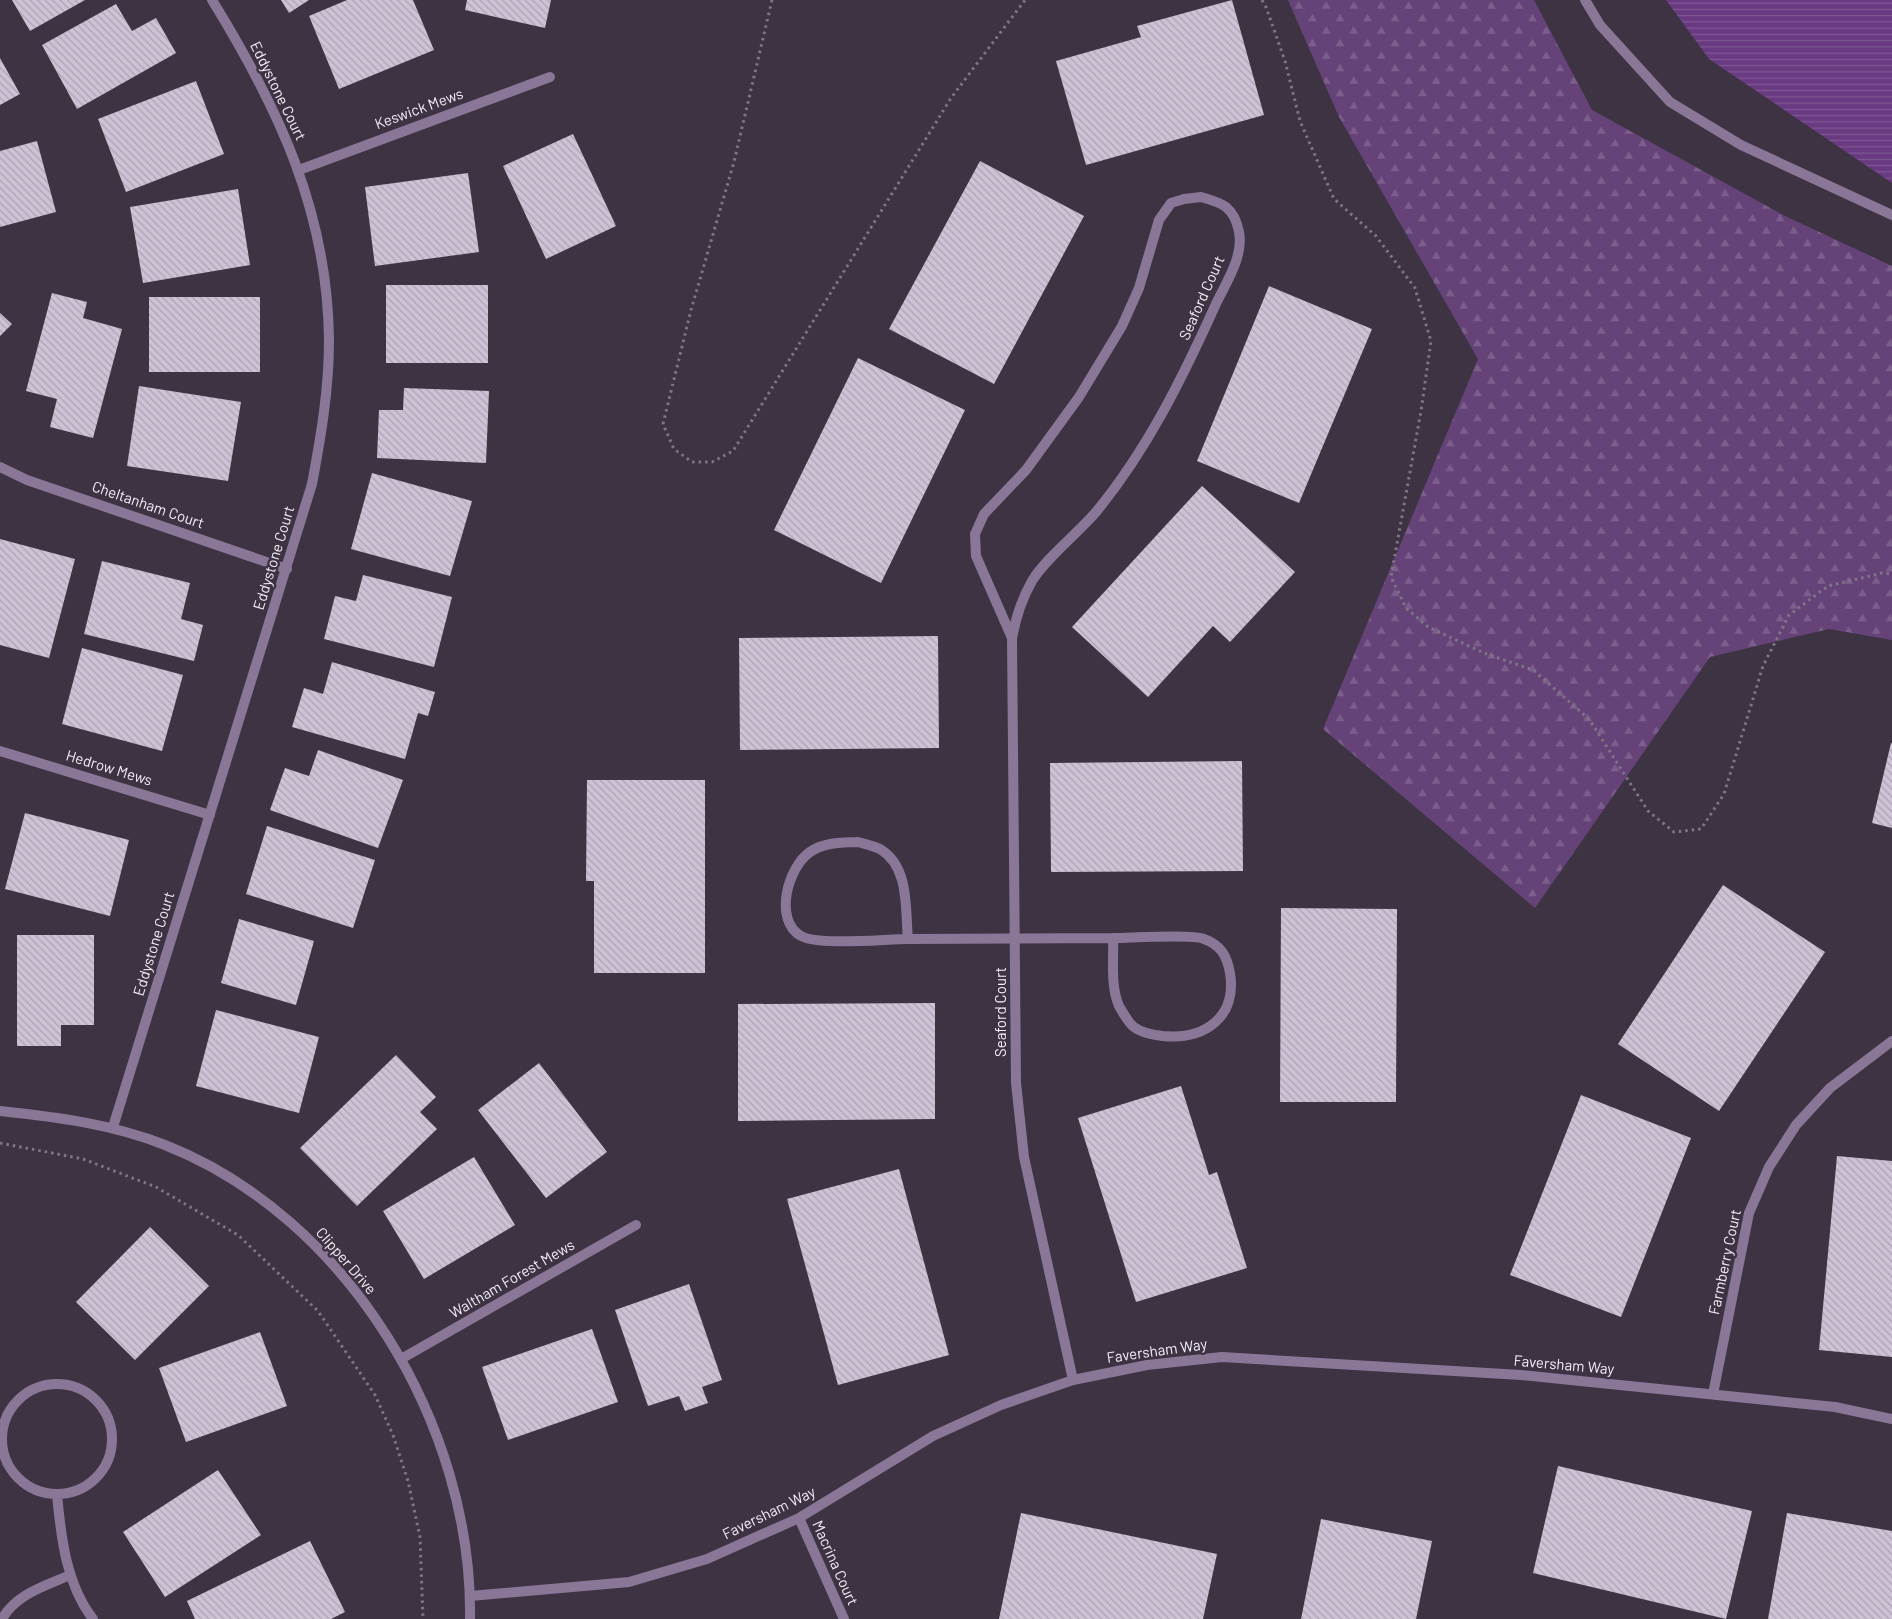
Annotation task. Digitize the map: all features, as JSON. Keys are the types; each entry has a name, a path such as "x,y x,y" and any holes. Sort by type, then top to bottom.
{"street":[{"name":"Eddystone Court","path":"113,1127 312,484 325,413 329,340 324,269 298,170 277,115 236,39 212,0"},
{"path":"1585,0 1600,25 1670,102 1741,145 1892,215"},
{"name":"Keswick Mews","path":"298,170 550,77"},
{"name":"Seaford Court","path":"1012,638 976,556 975,534 984,514 1026,470 1084,390 1122,326 1139,288 1159,220 1171,203 1184,199 1201,198 1222,203 1232,212 1239,233 1238,256 1181,382 1133,462 1096,512 1033,580 1018,607 1012,638 1016,1083 1024,1157 1072,1380"},
{"name":"Cheltanham Court","path":"0,467 27,480 287,568"},
{"name":"Hedrow Mews","path":"0,751 210,814"},
{"path":"908,939 902,877 895,862 880,849 858,842 830,843 810,852 797,864 788,885 786,908 789,923 800,935 815,940 1016,938 1113,938 1203,938 1219,946 1227,958 1232,984 1228,1004 1217,1022 1200,1034 1177,1037 1155,1035 1134,1027 1119,1006 1114,986 1113,938"},
{"name":"Farmberry Court","path":"1713,1394 1749,1213 1769,1167 1796,1125 1830,1088 1892,1041"},
{"name":"Clipper Drive","path":"0,1112 61,1118 113,1127 166,1145 222,1172 263,1200 310,1240 363,1302 401,1359 426,1409 450,1474 466,1541 470,1619"},
{"name":"Waltham Forest Mews","path":"401,1359 636,1226"},
{"name":"Faversham Way","path":"470,1596 629,1582 707,1558 800,1518 933,1436 1001,1405 1072,1380 1147,1365 1222,1357 1521,1375 1836,1407 1892,1419"},
{"path":"57,1383 74,1386 96,1400 110,1422 113,1439 110,1456 102,1472 90,1484 74,1492 57,1495 38,1491 21,1482 9,1467 2,1449 2,1430 9,1411 21,1397 38,1387 57,1383"},
{"path":"57,1495 60,1536 70,1575 93,1619"},
{"name":"Macrina Court","path":"800,1518 844,1619"},
{"path":"2,1619 8,1609 24,1596 70,1575"}],"path":[{"path":"772,0 734,162 691,310 663,424 674,449 692,462 712,462 733,451 951,98 1025,0"},
{"path":"1262,0 1284,61 1300,121 1334,199 1376,236 1415,288 1431,341 1421,411 1391,577 1406,608 1428,628 1484,653 1533,670 1589,719 1648,812 1674,832 1701,829 1724,794 1763,666 1789,615 1828,586 1882,573 1892,574"},
{"path":"0,1143 83,1159 156,1187 238,1235 318,1311 375,1395 393,1435 408,1481 420,1537 423,1619"}],"green space":[{"path":"1288,0 1534,0 1592,110 1783,215 1892,266 1892,640 1829,629 1710,657 1535,908 1323,729 1478,359 1339,117"}],"shaded area":[{"path":"1666,0 1892,0 1892,183 1709,59"}],"building":[{"path":"12,0 85,0 30,31"},
{"path":"281,0 309,0 289,13"},
{"path":"347,0 413,0 434,50 339,89 309,16"},
{"path":"467,0 551,0 545,28 465,10"},
{"path":"1232,0 1264,115 1086,165 1056,61 1141,37 1137,26"},
{"path":"116,4 132,31 156,18 176,53 77,109 42,45"},
{"path":"0,58 20,94 0,105"},
{"path":"196,81 224,154 126,192 98,119"},
{"path":"573,134 616,226 546,259 503,166"},
{"path":"37,141 56,212 0,227 0,151"},
{"path":"980,161 1084,216 994,384 889,329"},
{"path":"468,173 479,252 375,266 365,187"},
{"path":"238,189 250,265 143,283 130,207"},
{"path":"386,285 488,285 488,363 386,363"},
{"path":"1269,286 1372,329 1299,503 1197,461"},
{"path":"52,293 87,302 83,318 122,329 93,438 50,427 57,399 26,391"},
{"path":"149,297 260,297 260,372 149,372"},
{"path":"0,313 12,324 0,336"},
{"path":"858,358 965,410 881,583 774,530"},
{"path":"139,386 241,402 228,481 127,466"},
{"path":"404,388 489,391 486,463 377,458 379,410 403,410"},
{"path":"372,473 472,501 450,576 351,549"},
{"path":"1202,486 1295,572 1230,642 1213,626 1148,697 1072,627"},
{"path":"0,539 75,559 49,658 0,645"},
{"path":"102,561 190,583 181,619 203,625 194,661 84,634"},
{"path":"363,575 452,597 434,667 324,639 335,596 356,601"},
{"path":"938,636 939,748 740,750 739,638"},
{"path":"82,648 183,675 162,751 62,724"},
{"path":"332,662 435,692 428,716 418,713 405,759 292,727 304,688 323,694"},
{"path":"1892,743 1892,828 1872,823"},
{"path":"318,750 403,780 378,848 270,810 285,768 309,776"},
{"path":"1242,761 1243,871 1051,872 1050,763"},
{"path":"587,780 705,780 705,973 594,973 594,881 586,881"},
{"path":"25,813 129,840 110,916 5,889"},
{"path":"267,826 375,860 353,928 246,894"},
{"path":"1723,885 1825,952 1719,1111 1618,1044"},
{"path":"1281,908 1397,909 1396,1102 1280,1102"},
{"path":"239,919 314,941 296,1005 221,983"},
{"path":"17,935 94,935 94,1025 61,1025 61,1046 17,1046"},
{"path":"935,1003 935,1119 738,1121 738,1004"},
{"path":"216,1010 319,1037 299,1113 196,1086"},
{"path":"396,1055 436,1097 420,1112 437,1129 357,1206 300,1148"},
{"path":"539,1063 607,1152 546,1198 478,1110"},
{"path":"1181,1086 1209,1175 1217,1172 1247,1268 1136,1302 1078,1118"},
{"path":"1581,1095 1691,1138 1621,1317 1510,1275"},
{"path":"1837,1156 1892,1161 1892,1357 1819,1350"},
{"path":"474,1157 515,1225 424,1279 383,1211"},
{"path":"899,1169 949,1355 838,1385 787,1199"},
{"path":"150,1227 209,1286 135,1360 76,1302"},
{"path":"689,1284 722,1380 702,1387 708,1403 685,1411 679,1396 648,1406 615,1310"},
{"path":"592,1329 618,1402 508,1440 482,1367"},
{"path":"260,1332 287,1406 186,1442 159,1368"},
{"path":"1558,1466 1752,1511 1726,1619 1533,1573"},
{"path":"218,1470 261,1535 165,1597 123,1532"},
{"path":"1021,1513 1217,1554 1203,1619 999,1619"},
{"path":"1787,1513 1892,1531 1892,1619 1768,1619"},
{"path":"1321,1519 1432,1541 1416,1619 1301,1619"},
{"path":"310,1541 345,1612 331,1619 195,1619 187,1601"}]}
